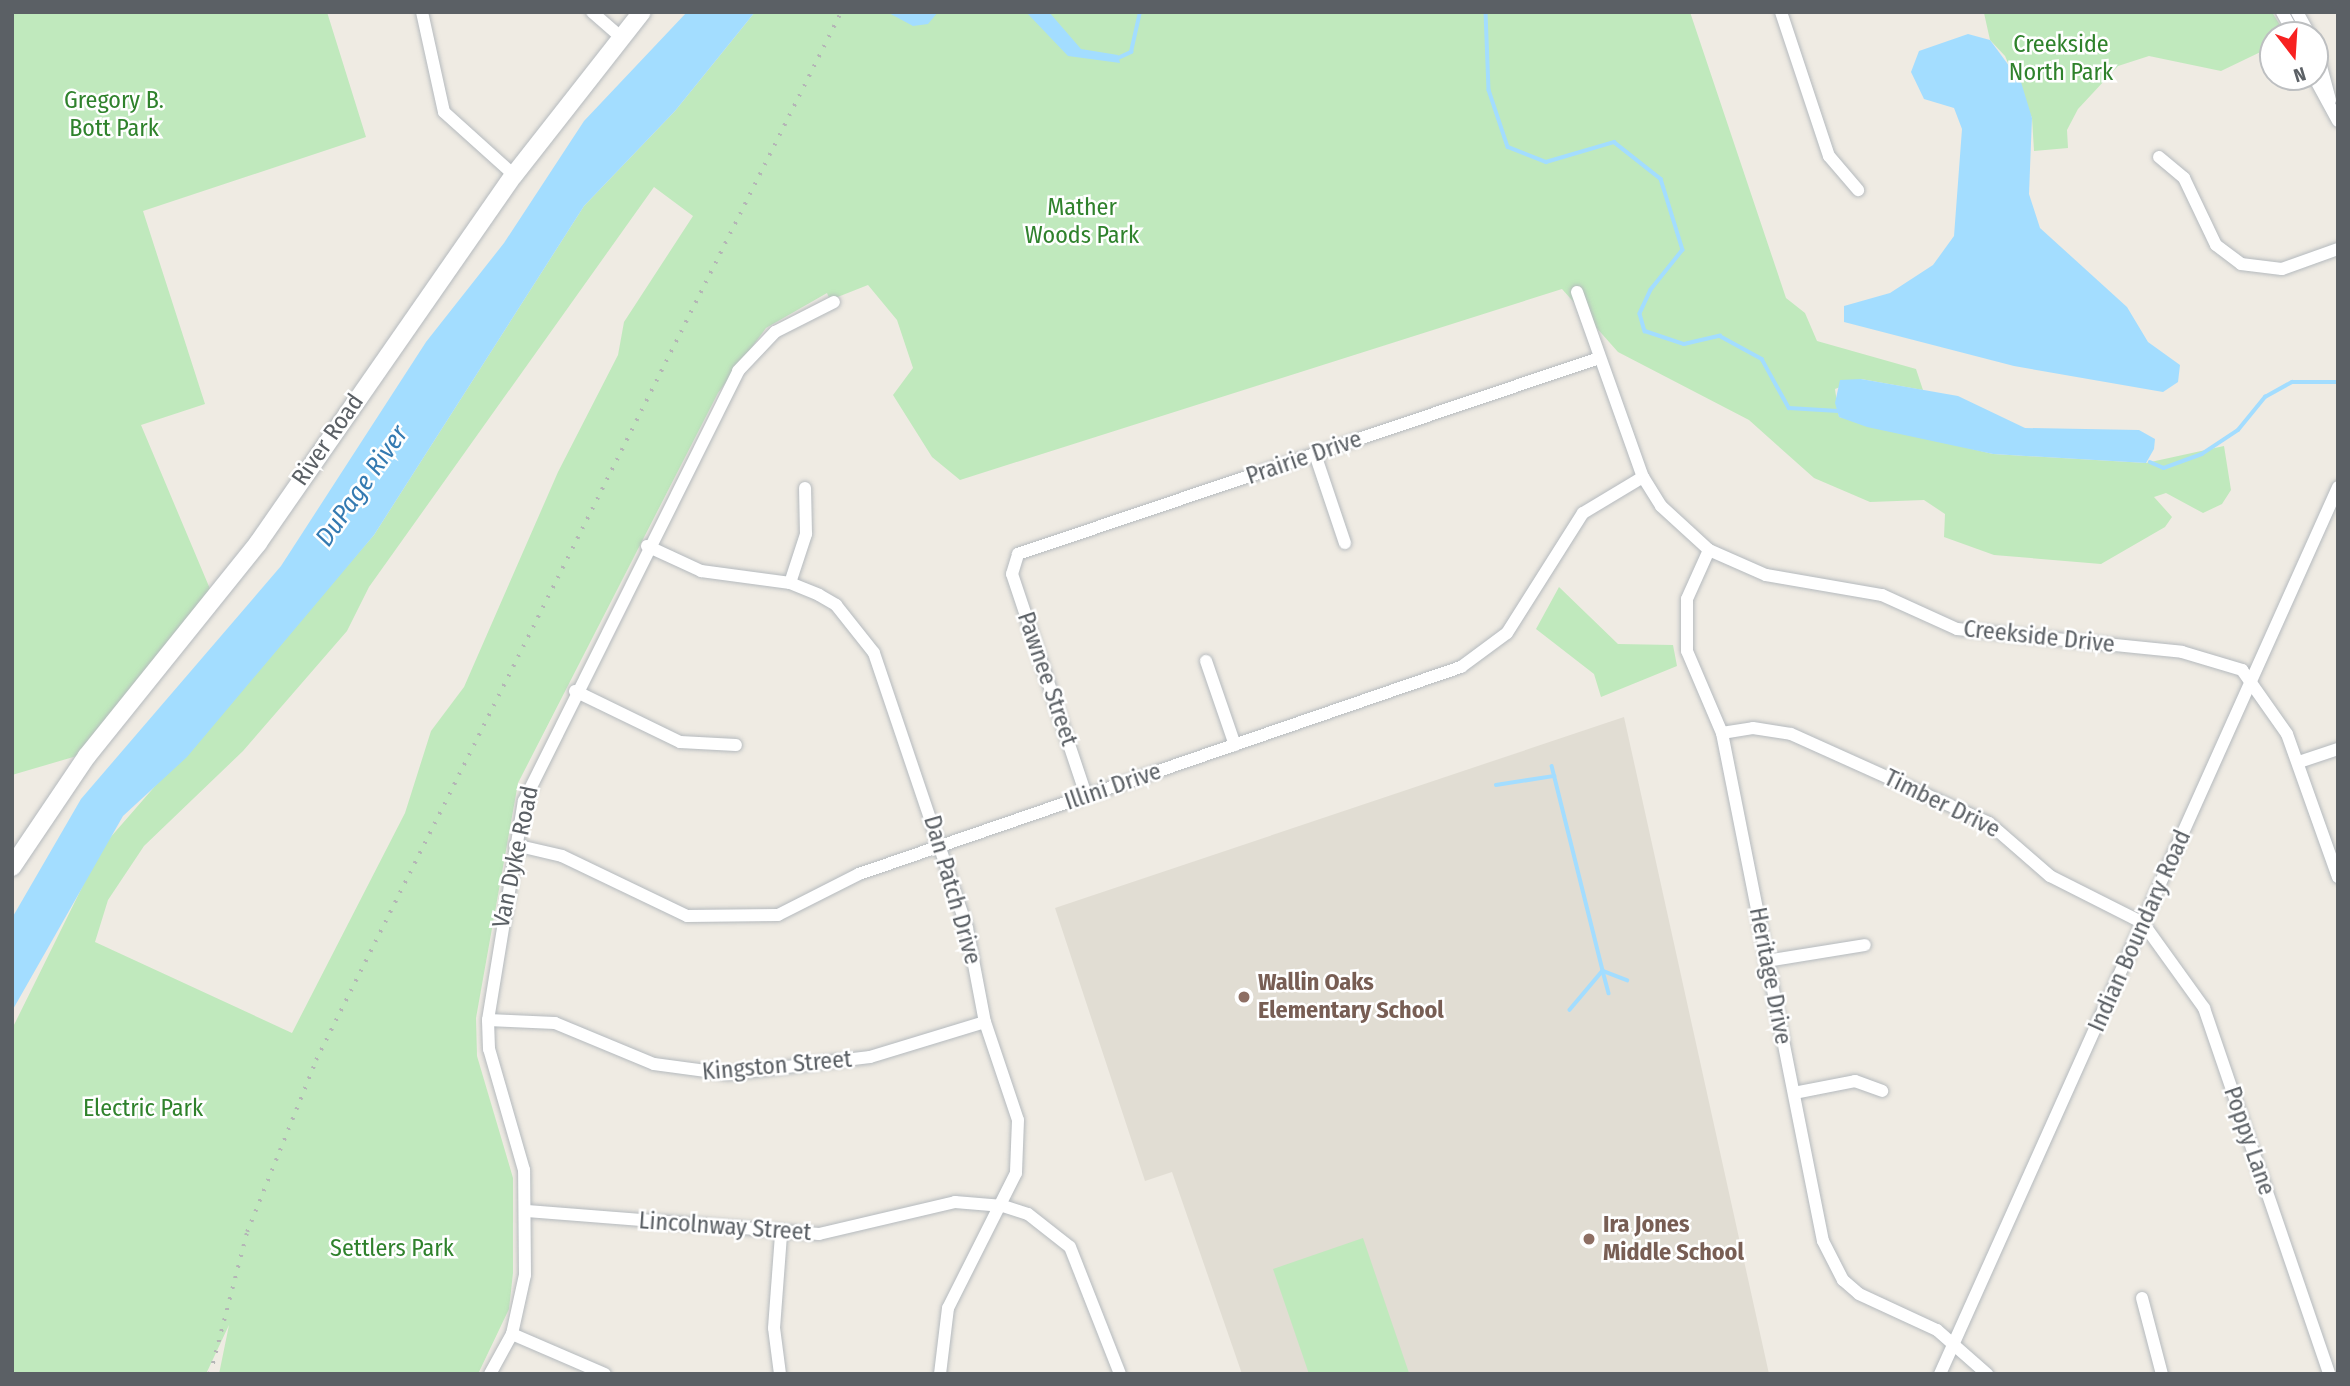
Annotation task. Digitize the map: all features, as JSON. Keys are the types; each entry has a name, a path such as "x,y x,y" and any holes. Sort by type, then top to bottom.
{"street":[{"path":"422,12 444,112 514,175"},
{"path":"592,12 622,38"},
{"name":"River Road","path":"12,867 87,756 258,543 514,175 642,12"},
{"path":"1781,12 1829,156 1858,190"},
{"path":"2334,98 2338,121"},
{"path":"2159,158 2184,178 2216,245 2241,264 2282,269 2338,249"},
{"name":"Creekside Drive","path":"1577,292 1643,477 1667,513 1709,551 1766,575 1882,595 1957,629 2182,652 2232,665 2252,680"},
{"name":"Van Dyke Road","path":"490,1374 512,1334 525,1275 527,1211 517,1136 489,1049 488,1020 515,845 537,766 738,371 775,332 834,302"},
{"name":"Prairie Drive","path":"1012,562 1018,554 1599,358"},
{"path":"1315,454 1345,543"},
{"name":"Illini Drive","path":"515,845 562,856 664,908 715,920 778,915 859,874 1435,677 1485,651 1526,608 1562,537 1583,513 1643,477"},
{"name":"Indian Boundary Road","path":"1940,1374 2338,487"},
{"path":"790,583 806,534 805,488"},
{"name":"Dan Patch Drive","path":"647,546 701,571 790,583 836,606 874,653 967,928 985,1022 1018,1120 1020,1149 1003,1206 948,1308 940,1374"},
{"name":"Heritage Drive","path":"1709,551 1691,587 1685,622 1694,679 1722,733 1823,1241 1843,1280 1954,1343 1987,1374"},
{"name":"Pawnee Street","path":"1012,562 1086,796"},
{"path":"1206,661 1235,745"},
{"path":"2252,680 2299,762 2338,877"},
{"path":"575,691 680,742 736,745"},
{"name":"Timber Drive","path":"1722,733 1753,728 1791,734 1940,801 2011,837 2050,876 2143,923"},
{"path":"2299,762 2338,749"},
{"name":"Poppy Lane","path":"2143,923 2204,1008 2329,1374"},
{"path":"1766,961 1865,944"},
{"name":"Kingston Street","path":"488,1020 555,1023 654,1064 728,1074 870,1057 985,1022"},
{"path":"1794,1093 1855,1081 1882,1091"},
{"name":"Lincolnway Street","path":"527,1211 781,1234 857,1229 955,1202 1003,1206 1028,1214 1070,1247 1120,1374"},
{"path":"780,1374 775,1328 781,1234"},
{"path":"2142,1298 2162,1374"},
{"path":"512,1334 606,1374"}],"shaded area":[{"path":"1624,717 1769,1374 1242,1374 1172,1172 1145,1181 1055,908"}],"green space":[{"name":"Gregory B. Bott Park","path":"12,12 327,12 366,137 143,211 205,404 141,425 213,596 87,753 12,775"},
{"path":"755,12 1690,12 1786,298 1805,313 1817,341 1916,369 1923,390 1861,379 1835,389 1839,417 1993,454 2146,463 2224,446 2231,490 2222,504 2203,513 2166,493 2154,497 2172,517 2165,527 2101,564 1994,555 1944,537 1945,514 1924,500 1870,502 1814,478 1749,420 1618,352 1562,289 960,480 932,457 893,395 913,368 897,320 868,285 830,300 827,293 766,328 718,393 518,783 476,1018 477,1056 513,1178 513,1273 509,1309 478,1374 219,1374 229,1325 206,1374 12,1374 12,1029 102,847 374,535 584,206 675,111","holes":["654,187 693,216 624,322 618,355 558,472 464,687 431,731 405,813 292,1033 95,942 108,900 144,846 243,751 347,631 369,587"]},
{"name":"Creekside North Park","path":"2272,12 2277,21 2259,21 2259,53 2221,71 2149,56 2118,66 2078,109 2067,130 2068,148 2034,151 2032,118 2005,56 1990,40 1984,13"},
{"path":"1559,587 1618,644 1673,645 1677,666 1601,697 1594,674 1536,629"},
{"path":"1363,1238 1409,1373 1309,1374 1273,1269"}],"water":[{"name":"DuPage River","path":"687,12 755,12 675,111 584,206 374,535 187,757 123,816 12,1011 12,918 81,799 281,566 426,342 504,243 584,121"},
{"path":"887,12 938,12 928,24 913,26"},
{"path":"1026,12 1049,12 1081,49 1118,55 1120,63 1068,56"},
{"path":"1968,34 1990,40 2021,82 2032,118 2029,194 2040,228 2127,307 2148,342 2180,365 2178,382 2163,392 2014,366 1844,322 1844,306 1890,293 1933,265 1954,236 1962,129 1954,108 1924,99 1911,72 1919,51"},
{"path":"1861,379 1958,396 2025,428 2139,430 2155,439 2154,449 2146,463 1993,454 1867,427 1839,417 1835,403 1840,380"}],"waterway":[{"path":"1116,59 1131,52 1140,12"},
{"path":"1486,12 1489,90 1508,147 1546,162 1614,142 1661,179 1683,250 1651,290 1640,314 1645,331 1684,344 1720,336 1762,359 1789,408 1838,411"},
{"path":"2150,462 2164,468 2202,454 2238,430 2265,397 2292,382 2338,382"},
{"path":"1552,766 1603,971 1570,1010"},
{"path":"1496,785 1554,776"},
{"path":"1603,971 1627,980"},
{"path":"1603,971 1609,993"}],"railway":[{"path":"210,1374 247,1232 316,1060 841,12"}],"place":[{"name":"Wallin Oaks Elementary School","path":"1244,997"},
{"name":"Ira Jones Middle School","path":"1589,1239"}],"park label":[{"name":"Mather Woods Park","path":"1082,222"},
{"name":"Electric Park","path":"143,1109"},
{"name":"Settlers Park","path":"392,1249"}]}
